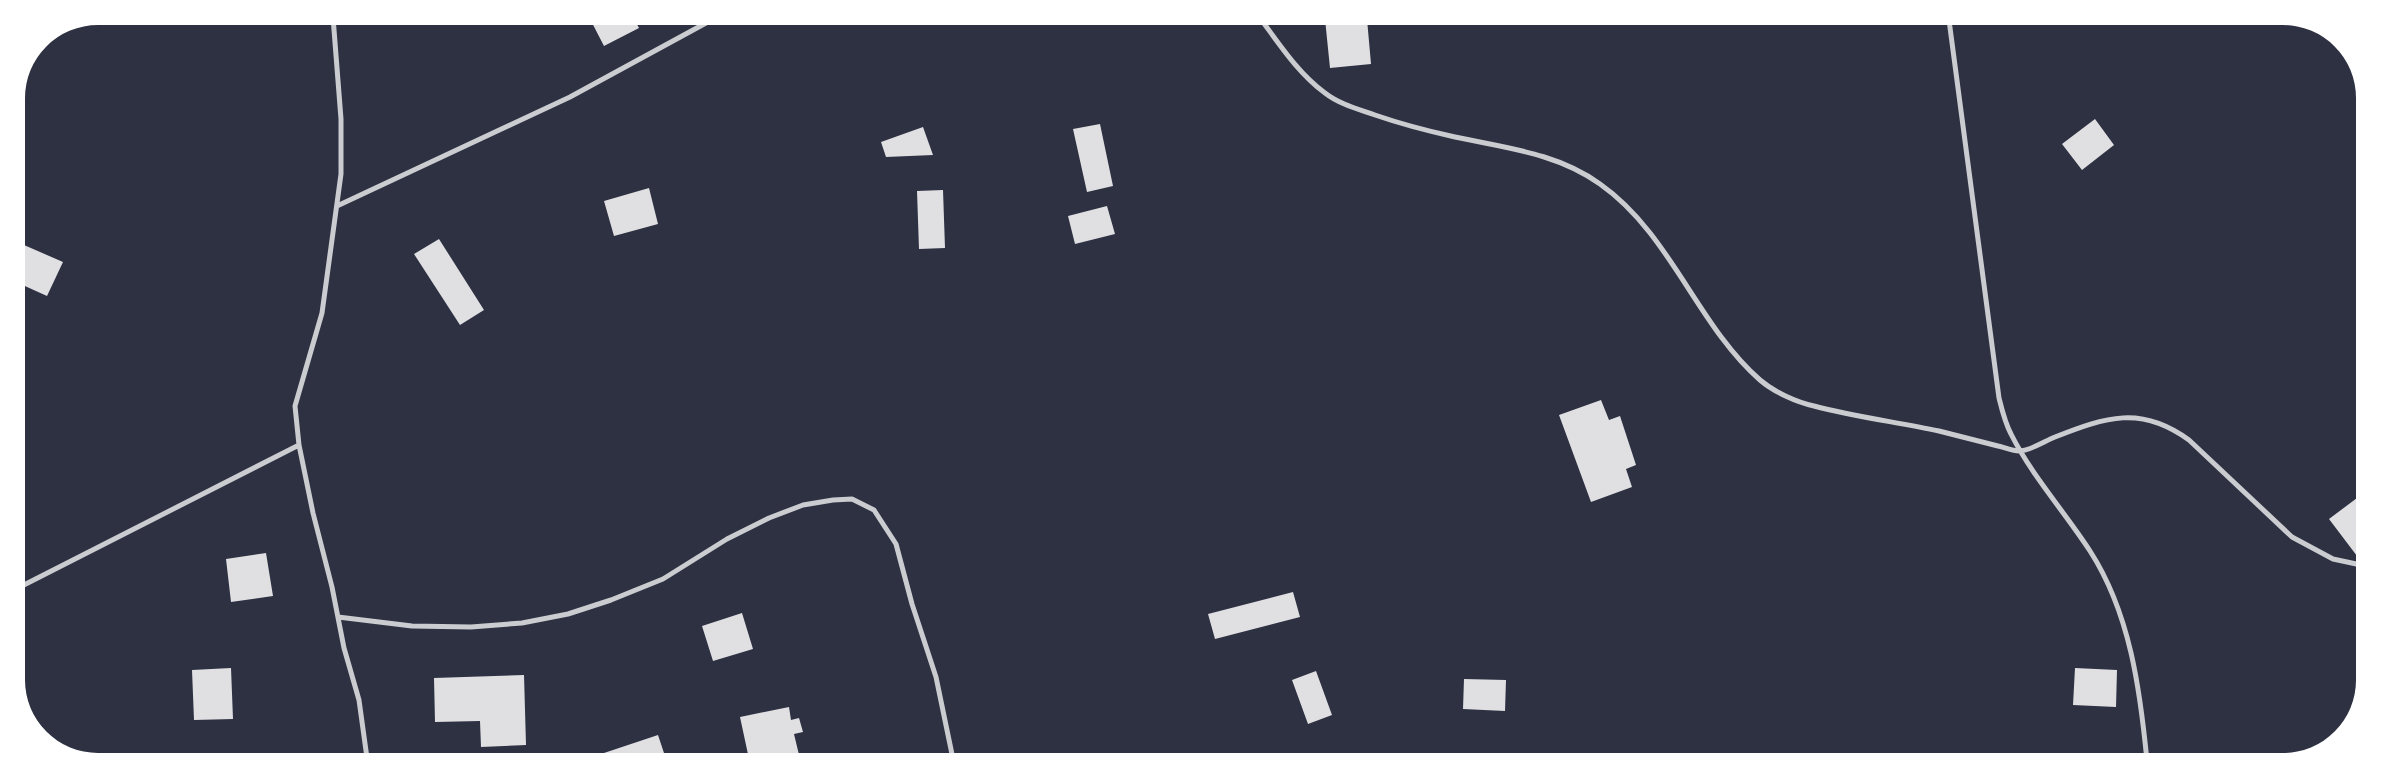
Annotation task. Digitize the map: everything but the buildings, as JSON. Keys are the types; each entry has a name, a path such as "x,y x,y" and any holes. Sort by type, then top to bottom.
{"street":[{"path":"334,25 341,119 341,174 322,313 295,406 299,445 344,648 359,700 366,753"},
{"path":"337,206 570,97 702,25"},
{"path":"1265,25 1294,66 1326,94 1349,106 1428,130 1529,152 1570,165 1601,184 1621,201 1658,242 1717,330 1741,359 1761,381 1785,395 1813,406 1941,432 2021,451 2100,422 2130,416 2156,421 2174,429 2189,440 2292,537 2333,559 2356,564"},
{"path":"1949,25 1999,398 2010,433 2033,473 2090,552 2109,587 2125,627 2136,673 2146,753"},
{"path":"25,584 299,445"},
{"path":"338,617 412,626 471,627 522,623 568,614 611,600 664,579 727,539 769,518 802,506 833,500 852,499 874,510 896,544 912,604 936,677 952,753"}]}
